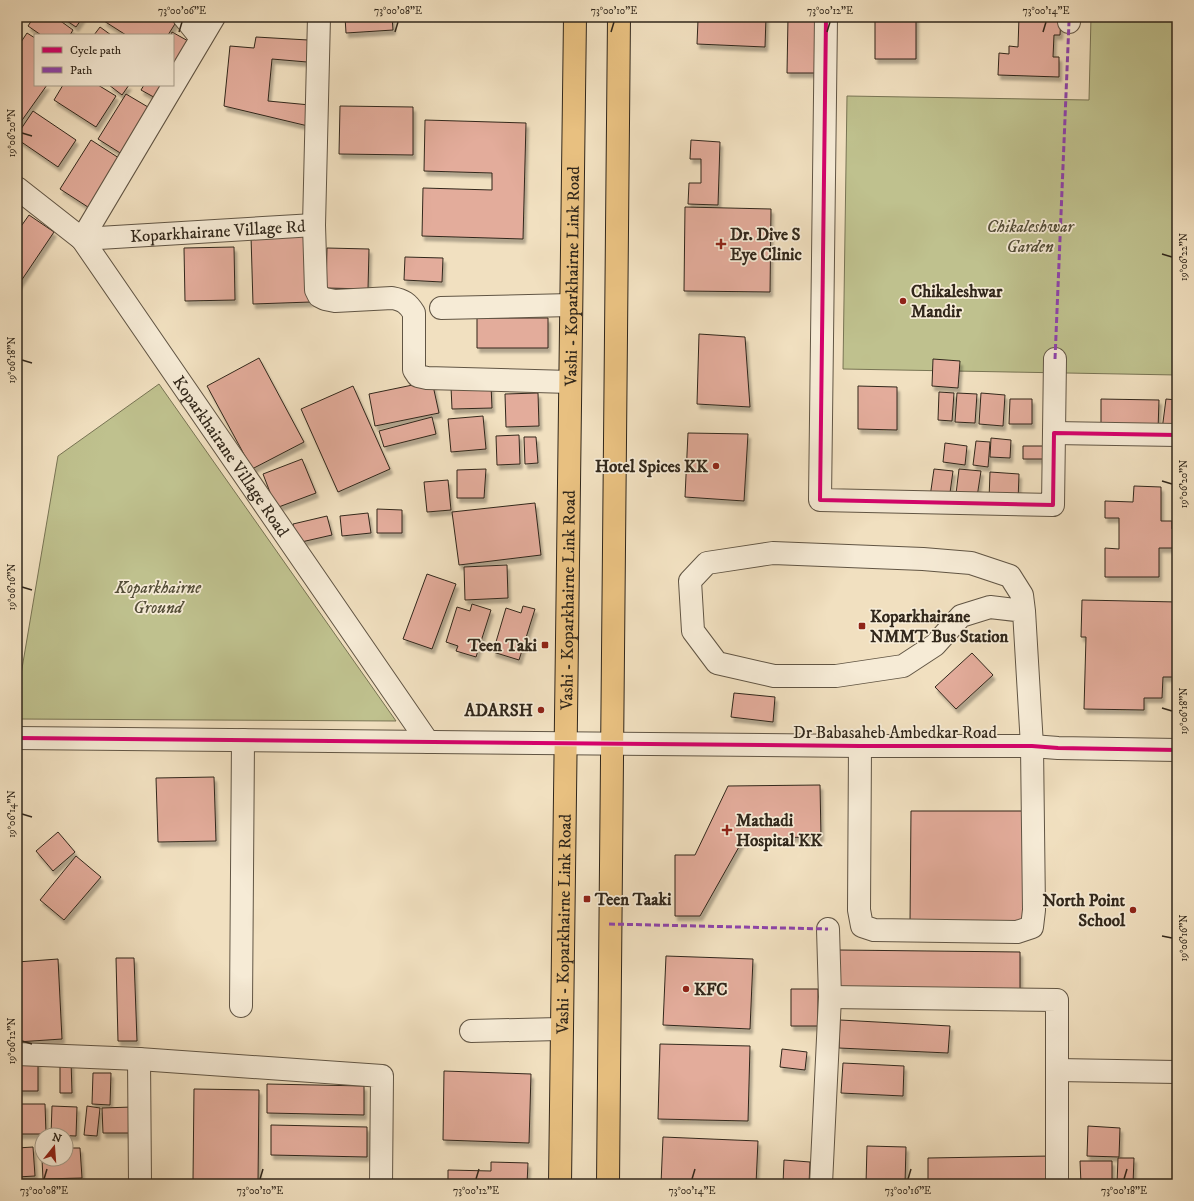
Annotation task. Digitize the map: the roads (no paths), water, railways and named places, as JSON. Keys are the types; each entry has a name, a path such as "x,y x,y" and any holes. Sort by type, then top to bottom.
{"main road":[{"name":"Vashi - Koparkhairne Link Road","path":"560,1184 575,17"},
{"path":"608,1184 618,17"}],"street":[{"path":"184,17 202,38"},
{"path":"174,85 214,17"},
{"name":"Koparkhairane Village Rd","path":"82,239 314,225 319,17"},
{"path":"826,17 820,500 1053,505 1055,359"},
{"path":"82,239 173,86"},
{"name":"Koparkhairane Village Road","path":"17,188 82,239 428,742"},
{"path":"314,225 316,290 318,296 335,301 392,298 401,300 409,305 414,313 414,370 418,376 427,378 570,382"},
{"path":"441,308 571,305"},
{"path":"1054,433 1177,435"},
{"path":"860,746 859,910 862,926 874,930 1017,932 1032,927 1034,910 1032,746 1024,610 1022,595 1010,576 971,563 923,559 773,554 707,563 690,581 693,631 717,663 774,676 836,676 903,666 935,645 961,616 990,607 1024,610"},
{"name":"Dr Babasaheb Ambedkar Road","path":"17,738 860,746 1032,746 1058,748 1177,750"},
{"path":"241,1006 243,740"},
{"path":"821,1184 830,997 828,929"},
{"path":"830,997 1057,1000 1057,1184"},
{"path":"471,1031 562,1028"},
{"path":"17,1054 139,1059 382,1076 381,1184"},
{"path":"139,1059 140,1184"},
{"path":"1057,1070 1177,1072"}],"place":[{"name":"Dr. Dive S Eye Clinic","path":"721,244"},
{"name":"Chikaleshwar Mandir","path":"903,301"},
{"name":"Hotel Spices KK","path":"716,466"},
{"name":"Koparkhairane NMMT Bus Station","path":"862,626"},
{"name":"Teen Taki","path":"545,645"},
{"name":"ADARSH","path":"541,710"},
{"name":"Mathadi Hospital KK","path":"727,830"},
{"name":"Teen Taaki","path":"587,899"},
{"name":"North Point School","path":"1133,910"},
{"name":"KFC","path":"686,989"}],"park label":[{"name":"Chikaleshwar Garden","path":"1030,236"},
{"name":"Koparkhairne Ground","path":"158,597"}]}
